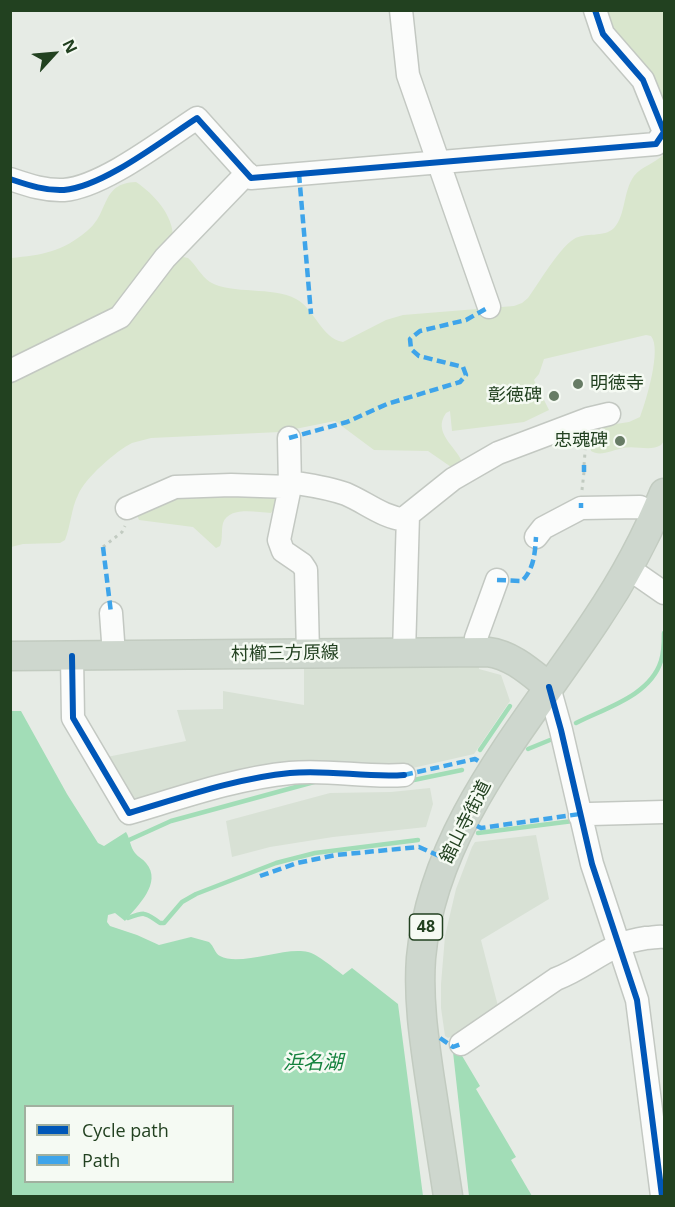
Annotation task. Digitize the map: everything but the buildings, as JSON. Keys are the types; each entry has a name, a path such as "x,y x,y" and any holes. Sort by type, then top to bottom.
{"main road":[{"name":"舘山寺街道","path":"448,1197 421,1009 421,958 436,883 464,818 506,750 594,622 628,568 660,504"},
{"name":"村櫛三方原線","path":"10,656 488,652 505,656 549,687"}],"street":[{"path":"401,10 408,75 489,307"},
{"path":"10,179 48,190 82,187 98,181 196,118 251,178 656,144 664,132 642,80 603,34 596,10"},
{"path":"10,371 120,317 165,258 247,173"},
{"path":"404,652 406,520 412,510 447,483 498,453 588,419 609,414"},
{"path":"289,438 290,485 279,540 283,551 302,564 306,570 308,653"},
{"path":"127,507 175,486 290,485 332,489 354,498 377,512 406,520"},
{"path":"536,537 543,528 581,508 640,507 660,504"},
{"path":"628,568 664,593"},
{"path":"476,652 476,638 497,580"},
{"path":"111,613 114,655"},
{"path":"72,656 74,718 129,813 199,792 235,789 291,773 404,775"},
{"path":"549,687 594,871 637,1000 662,1197"},
{"path":"580,816 664,812"},
{"path":"461,1044 556,979 571,973 610,948 628,941 664,937"}],"path":[{"path":"103,548 122,532 131,516 127,507"}],"shaded area":[{"path":"602,11 664,11 664,118 615,39"},
{"path":"664,154 664,441 661,445 652,448 628,447 602,453 591,451 592,435 596,427 629,422 640,417 652,375 655,352 651,336 646,335 544,359 539,374 534,380 549,410 524,422 452,431 450,411 446,413 442,420 443,433 462,462 454,469 428,451 374,450 335,421 280,432 151,438 125,447 110,458 87,481 76,500 65,540 60,543 23,544 11,547 11,378 117,326 178,256 188,258 207,280 219,286 276,293 296,299 308,309 329,335 343,342 386,320 403,315 514,306 522,303 556,258 574,239 605,233 614,228 621,216 630,182 634,176"},
{"path":"136,182 166,213 173,237 126,303 11,365 11,258 42,254 69,244 94,224 116,188"},
{"path":"169,494 277,494 275,508 271,513 244,511 231,514 226,518 223,523 220,546 216,548 193,527 139,520 137,515"},
{"path":"479,664 479,669 501,675 510,701 474,754 404,770 376,771 136,805 102,758 186,741 177,710 223,709 223,691 304,705 304,666"},
{"path":"430,788 433,804 426,827 333,837 270,847 232,857 226,821 330,793 391,792"},
{"path":"536,835 549,899 481,940 499,1010 476,1026 448,1038 445,1036 441,1008 445,936 456,889 472,847 475,842"}],"water":[{"name":"浜名湖","path":"10,711 21,711 67,794 98,843 104,846 126,832 133,851 145,862 150,871 152,878 150,886 141,901 125,921 115,913 108,915 107,922 110,926 159,945 191,937 209,942 218,955 229,959 298,951 312,953 343,975 352,968 398,1004 423,1196 11,1196"},
{"path":"458,1049 480,1086 476,1089 516,1157 511,1160 532,1196 469,1196 453,1052"}],"waterway":[{"path":"576,723 625,700 647,683 661,661 664,633"},
{"path":"480,750 510,706"},
{"path":"528,749 550,740"},
{"path":"409,781 462,770"},
{"path":"129,840 171,821 314,782"},
{"path":"478,833 573,821"},
{"path":"128,918 145,914 164,923 182,902 196,894 276,863 315,853 418,840"}],"marked path":[{"path":"299,174 311,314"},
{"path":"289,438 347,422 387,404 460,382 466,375 463,367 419,356 411,349 410,339 420,331 466,320 489,307"},
{"path":"584,465 584,472"},
{"path":"581,503 581,508"},
{"path":"497,580 522,581 531,566 536,537"},
{"path":"103,547 111,613"},
{"path":"404,775 475,759 480,762"},
{"path":"477,826 481,828 580,814"},
{"path":"260,876 297,863 336,855 419,847 446,859"},
{"path":"440,1038 453,1047 461,1044"}],"cycle path":[{"path":"10,179 50,190 80,187 114,172 197,118 251,178 656,144 664,132 643,80 603,34 595,10"},
{"path":"72,656 73,718 129,813 209,789 250,779 290,773 404,775"},
{"path":"549,687 592,864 637,1000 662,1196"}],"place":[{"name":"明徳寺","path":"578,384"},
{"name":"彰徳碑","path":"554,396"},
{"name":"忠魂碑","path":"620,441"}]}
